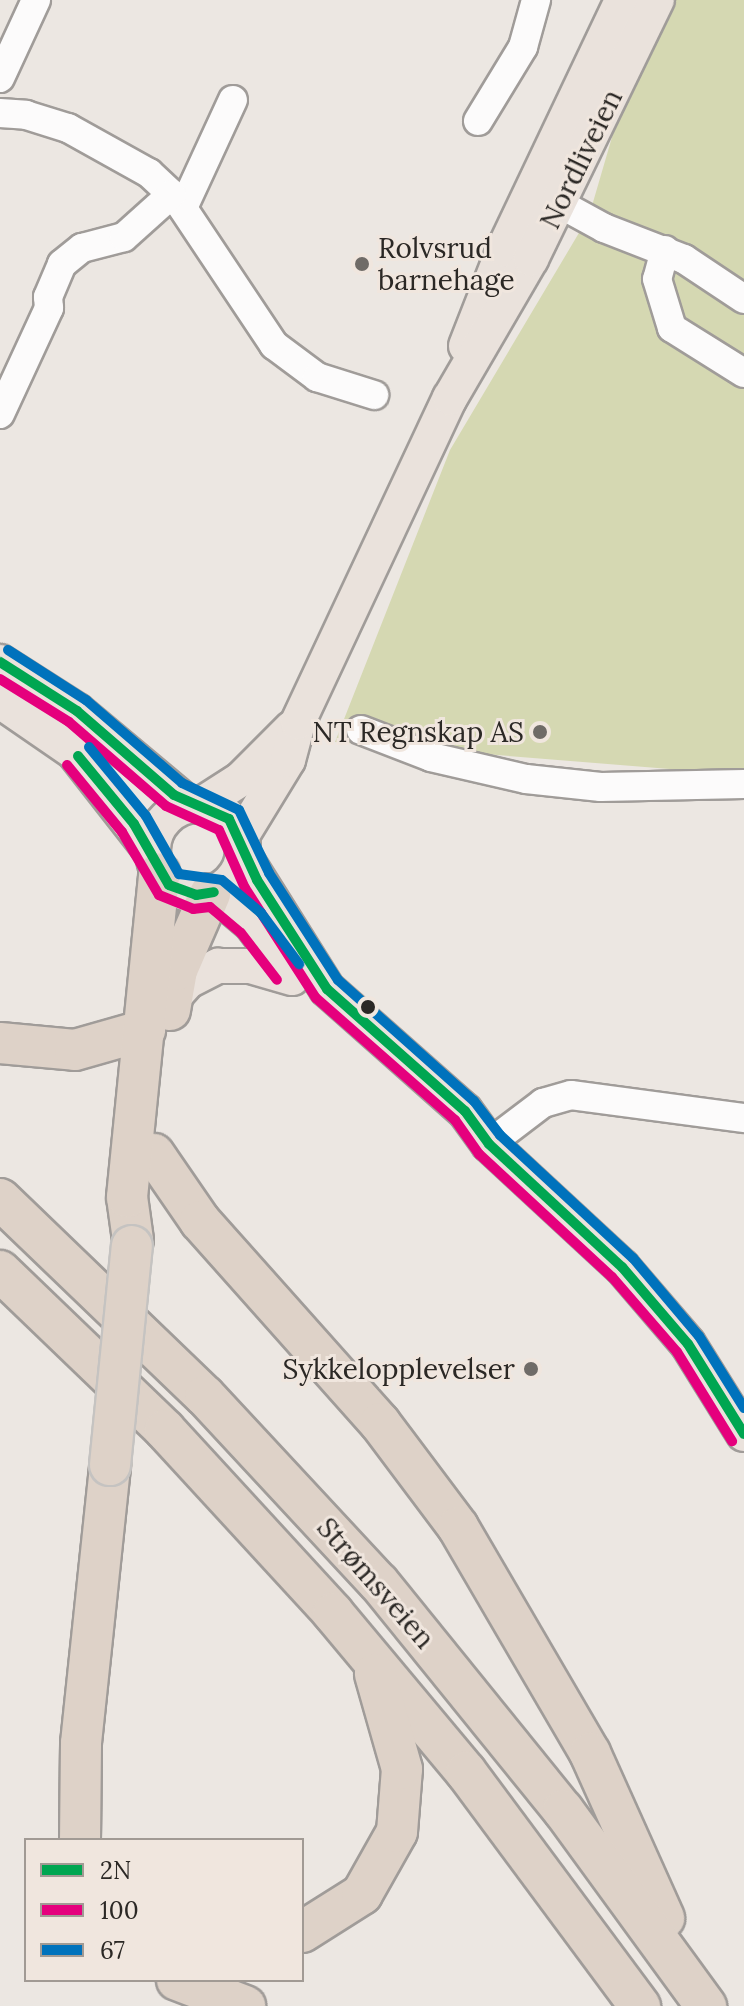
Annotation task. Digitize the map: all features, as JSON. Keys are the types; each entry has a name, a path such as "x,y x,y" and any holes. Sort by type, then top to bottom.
{"highway":[{"path":"133,1243 127,1197 145,1030 156,863"},
{"path":"85,1829 81,1743 133,1243 147,1198 154,1154 171,1000 196,919 212,893"},
{"path":"0,1043 75,1050 145,1030"},
{"path":"154,1154 200,1221 380,1423 458,1527 590,1753 703,2002"},
{"name":"Strømsveien","path":"0,1199 205,1396 379,1583 563,1810 703,2002"},
{"name":"Strømsveien","path":"0,1271 165,1430 366,1652 509,1827 640,2006"},
{"path":"304,1931 362,1894 397,1832 403,1789 399,1746 366,1652"},
{"path":"182,1982 245,2006"}],"main road":[{"name":"Nordliveien","path":"212,893 236,874 242,846 288,760 298,722 450,398 494,329 622,0"},
{"name":"Nordliveien","path":"546,196 657,0"},
{"path":"0,662 77,711 194,805 229,819 327,989 465,1111 489,1144 658,1306 744,1434"},
{"path":"0,701 74,752 156,863 182,892 212,893 251,923 292,978 330,1021 452,1128 489,1144"},
{"name":"Nordliveien","path":"156,863 167,817 241,779 298,722"},
{"path":"171,1000 188,981 218,966 250,966 292,978"}],"street":[{"path":"0,78 36,0"},
{"path":"478,121 523,47 536,0"},
{"path":"0,414 49,308 48,297 62,264 82,248 124,237 178,201 233,100"},
{"path":"0,113 26,115 68,128 149,173 178,201 274,345 317,377 374,395"},
{"path":"546,196 604,228 665,250 744,299"},
{"path":"665,250 658,289 672,328 744,373"},
{"path":"361,730 431,757 526,779 601,787 744,784"},
{"path":"489,1144 543,1103 571,1095 744,1118"}],"green space":[{"path":"652,0 744,0 744,775 335,742 450,450 589,216"}],"transit line":[{"name":"67","path":"8,650 86,700 182,783 239,810 269,873 338,980 474,1101 500,1135 633,1258 699,1336 744,1408"},
{"name":"2N","path":"0,662 77,711 174,795 229,819 257,880 327,989 465,1111 489,1144 622,1267 688,1344 744,1434"},
{"name":"100","path":"0,679 69,722 166,806 219,830 245,888 316,998 455,1120 479,1154 612,1277 677,1352 732,1441"},
{"name":"67","path":"89,747 146,816 179,874 222,880 261,913 299,964"},
{"name":"2N","path":"78,756 134,824 169,885 196,895 214,892"},
{"name":"100","path":"67,765 122,832 159,895 193,909 210,907 241,933 277,980"}],"place":[{"name":"Rolvsrud barnehage","path":"362,264"},
{"name":"NT Regnskap AS","path":"540,732"},
{"name":"Sykkelopplevelser","path":"531,1369"}]}
